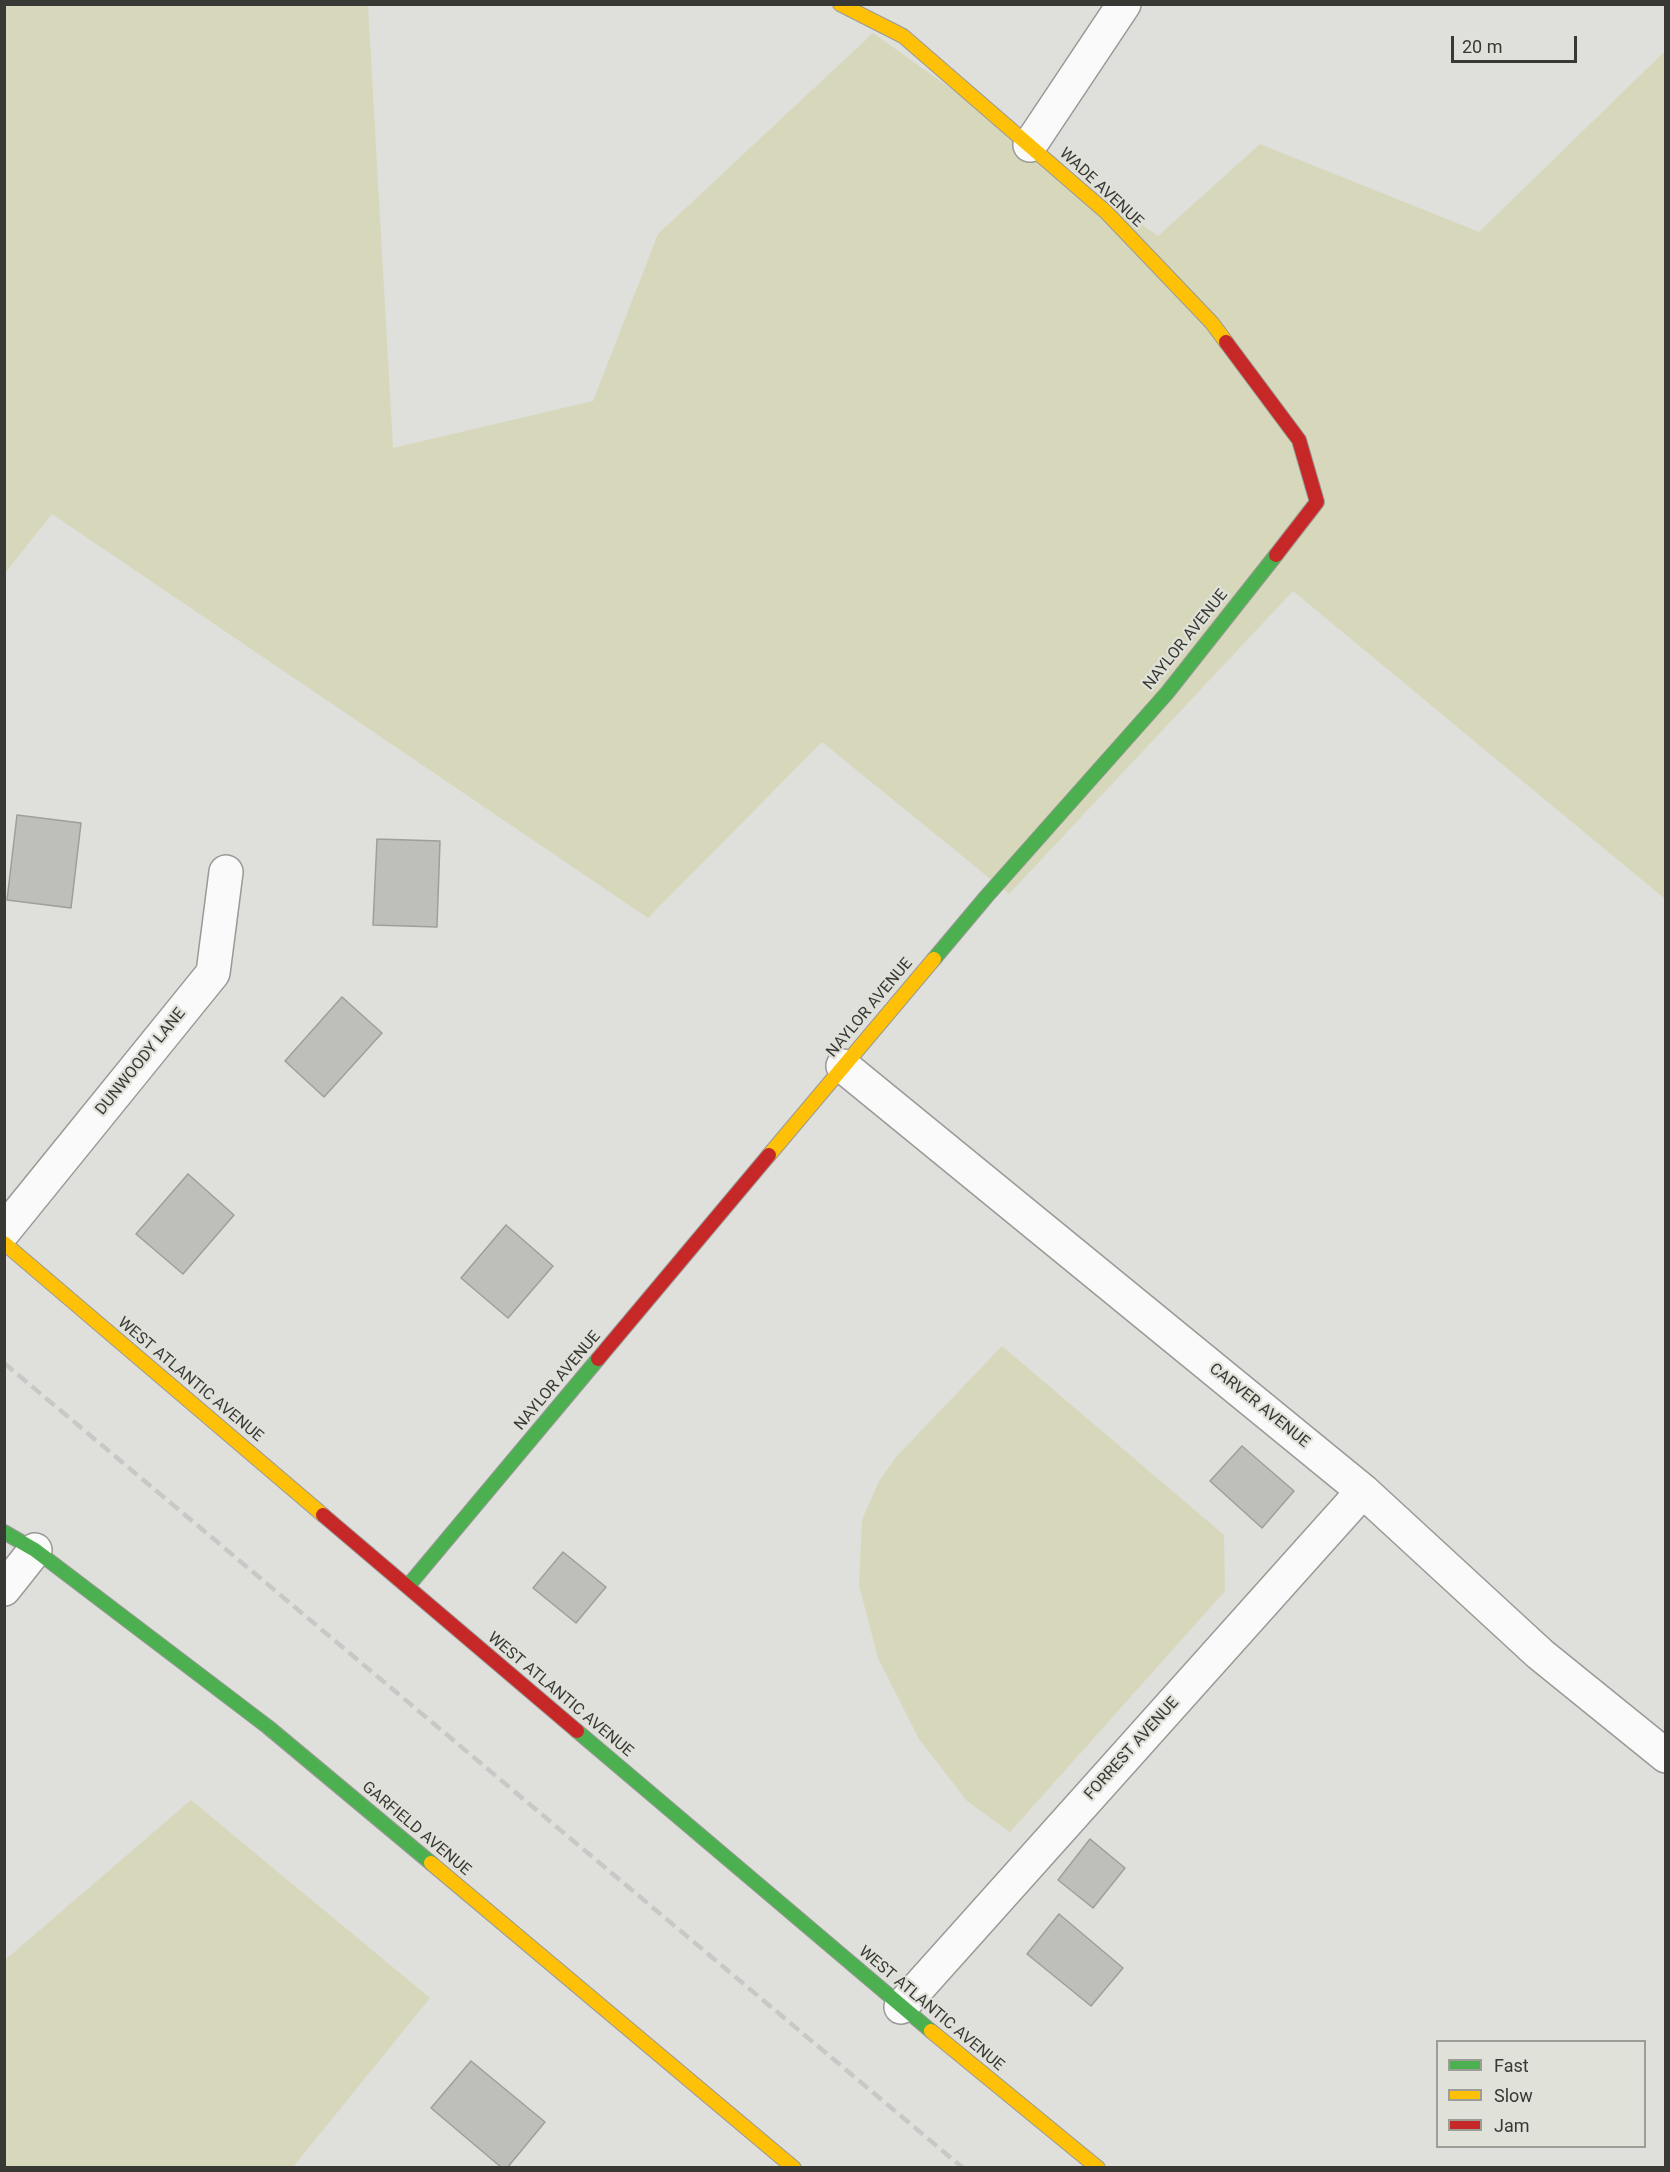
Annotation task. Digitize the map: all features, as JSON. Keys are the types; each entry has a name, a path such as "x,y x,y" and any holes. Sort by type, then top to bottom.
{"street":[{"name":"WADE AVENUE","path":"840,4 903,36 1106,212 1212,323 1299,440"},
{"path":"1030,145 1124,4"},
{"name":"NAYLOR AVENUE","path":"408,1586 986,897 1167,693 1317,502 1299,440"},
{"name":"DUNWOODY LANE","path":"4,1231 213,973 226,872"},
{"name":"CARVER AVENUE","path":"843,1066 1363,1491 1540,1654 1665,1756"},
{"name":"WEST ATLANTIC AVENUE","path":"4,1243 902,2007 1098,2168"},
{"name":"FORREST AVENUE","path":"902,2007 1363,1491"},
{"name":"GARFIELD AVENUE","path":"4,1532 34,1550 268,1727 794,2168"},
{"path":"4,1588 34,1550"}],"green space":[{"path":"5,5 368,5 393,448 593,401 658,234 873,33 1158,236 1260,144 1479,232 1665,51 1665,899 1293,591 1009,894 822,742 648,918 52,514 5,573"},
{"path":"1002,1346 1224,1535 1225,1591 1010,1832 967,1801 919,1739 878,1658 859,1585 862,1520 879,1481 896,1457"},
{"path":"191,1800 430,1998 293,2167 5,2167 5,1960"}],"building":[{"path":"17,815 81,823 71,908 7,900"},
{"path":"377,839 440,841 437,927 373,925"},
{"path":"342,997 382,1033 324,1097 285,1061"},
{"path":"188,1174 234,1215 183,1274 136,1234"},
{"path":"506,1225 553,1266 508,1318 461,1278"},
{"path":"1242,1446 1294,1491 1262,1528 1210,1481"},
{"path":"563,1552 606,1587 576,1623 533,1588"},
{"path":"1090,1839 1125,1868 1093,1908 1058,1880"},
{"path":"1059,1914 1123,1968 1091,2006 1027,1954"},
{"path":"471,2061 545,2122 507,2168 502,2168 431,2108"}],"railway":[{"path":"4,1363 963,2168"}],"traffic: fast":[{"path":"934,959 1167,693 1276,555"},
{"path":"408,1586 598,1359"},
{"path":"4,1532 35,1550 268,1727 431,1863"},
{"path":"577,1731 931,2031"}],"traffic: slow":[{"path":"840,4 903,36 1106,212 1212,323 1226,342"},
{"path":"769,1155 934,959"},
{"path":"4,1243 323,1515"},
{"path":"431,1863 794,2168"},
{"path":"931,2031 1098,2168"}],"traffic: jam":[{"path":"1226,342 1299,440 1317,502 1276,555"},
{"path":"598,1359 769,1155"},
{"path":"323,1515 577,1731"}]}
